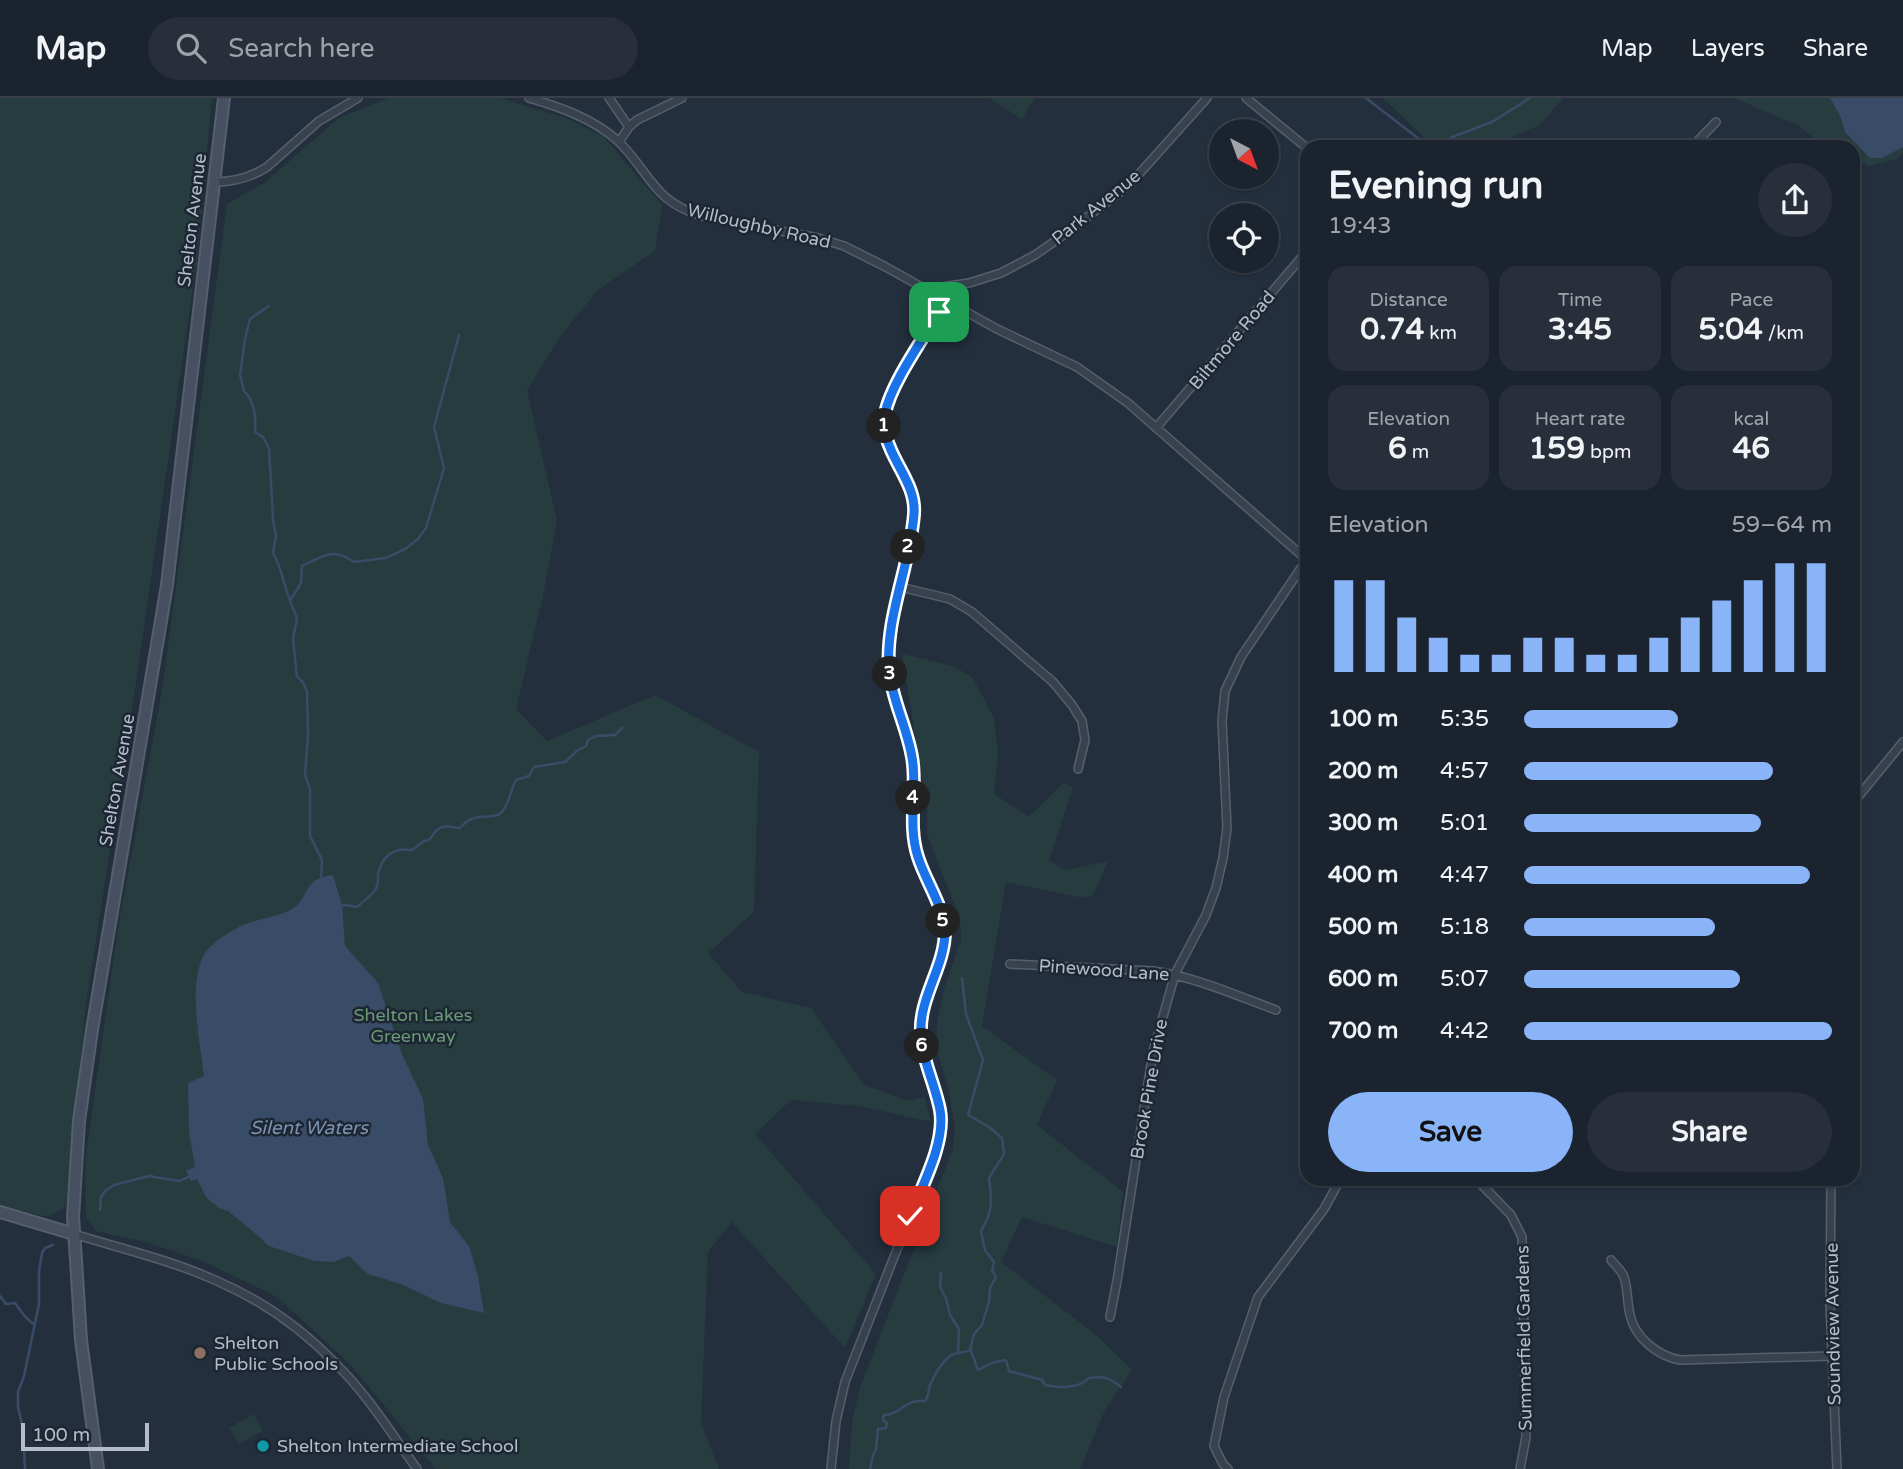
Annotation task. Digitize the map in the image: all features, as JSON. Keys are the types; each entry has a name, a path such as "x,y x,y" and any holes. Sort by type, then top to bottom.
{"main road":[{"name":"Shelton Avenue","path":"98,1469 79,1320 73,1217 77,1146 86,1069 167,585 224,98"},
{"path":"0,1212 74,1234"}],"street":[{"path":"214,182 230,182 258,173 319,121 358,98"},
{"name":"Willoughby Road","path":"529,98 578,116 607,132 619,142 655,188 684,210 844,246 997,329 1077,367 1117,395 1300,553"},
{"path":"610,98 629,127"},
{"path":"619,142 636,120 682,98"},
{"name":"Park Avenue","path":"930,292 1001,273 1021,264 1120,192 1207,98"},
{"path":"1246,98 1300,142"},
{"path":"1699,140 1716,122"},
{"name":"Biltmore Road","path":"1156,428 1300,259"},
{"path":"831,1469 836,1421 845,1382 936,1150 941,1124 940,1110 923,1054 921,1030 925,1000 942,951 945,929 913,839 915,772 890,678 889,637 914,504 890,449 884,415 892,393 963,284"},
{"name":"Brook Pine Drive","path":"1110,1317 1153,1052 1175,974 1206,915 1223,858 1227,828 1222,721 1225,691 1241,657 1300,569"},
{"path":"900,587 950,598 972,612 1053,682 1082,721 1085,740 1078,769"},
{"path":"1860,794 1903,742"},
{"name":"Pinewood Lane","path":"1010,964 1175,974 1199,980 1276,1010"},
{"path":"1228,1469 1214,1446 1224,1397 1258,1297 1324,1209 1337,1186"},
{"name":"Summerfield Gardens","path":"1483,1186 1511,1215 1522,1237 1526,1437 1520,1469"},
{"name":"Soundview Avenue","path":"1831,1186 1830,1304 1837,1469"},
{"path":"74,1234 215,1280 281,1316 344,1372 417,1469"},
{"path":"1611,1260 1624,1276 1630,1315 1637,1332 1649,1345 1671,1358 1681,1360 1832,1356"}],"green space":[{"path":"0,98 212,98 197,259 136,683 86,1004 66,1206 48,1217 0,1206"},
{"name":"Shelton Lakes Greenway","path":"389,98 499,98 564,117 603,136 662,205 655,251 599,289 562,334 527,390 557,521 543,596 516,709 547,741 655,695 759,752 754,912 708,953 742,992 811,1008 864,1085 909,1101 925,1097 931,1122 859,1106 791,1100 755,1134 876,1274 845,1348 732,1222 708,1252 701,1423 719,1469 436,1469 351,1365 277,1297 205,1262 146,1242 96,1231 86,1218 85,1162 118,928 162,690 227,204 264,183 339,118"},
{"path":"989,98 1033,98 1034,99 1022,119"},
{"path":"1383,98 1563,98 1540,125 1503,140 1427,140"},
{"path":"1734,98 1903,98 1903,153 1897,159 1869,166 1860,162 1860,140 1817,140 1799,126"},
{"path":"902,654 954,666 973,678 994,718 998,751 994,794 1029,817 1063,783 1073,787 1049,861 1065,870 1108,861 1093,895 1083,898 1006,882 982,1026 1057,1080 1037,1125 1123,1192 1117,1247 1022,1217 1001,1262 1095,1334 1132,1370 1105,1410 1080,1469 849,1469 852,1421 861,1385 953,1149 955,1127 948,1088 937,1051 937,1023 944,989 961,940 960,919 927,834 927,808"},
{"path":"254,1414 263,1431 239,1444 229,1428"}],"water":[{"path":"1830,98 1903,98 1903,147 1882,158 1870,158 1860,148 1860,140 1853,140 1845,132"},
{"name":"Silent Waters","path":"333,875 342,905 345,946 378,983 402,1054 423,1099 428,1145 443,1178 450,1222 469,1246 478,1276 484,1313 441,1303 401,1284 368,1274 349,1256 333,1262 314,1261 269,1246 228,1211 219,1208 206,1197 197,1179 191,1181 186,1171 195,1167 189,1131 188,1083 204,1076 196,996 197,980 205,953 225,935 239,927 297,906 315,880"}],"waterway":[{"path":"1366,98 1420,140"},
{"path":"1448,140 1492,122 1530,98"},
{"path":"269,306 250,319 240,375 244,391 254,410 255,432 263,437 269,448 276,536 273,553 290,600"},
{"path":"321,877 322,860 310,836 310,789 305,775 307,692 303,682 297,677 293,639 297,618 290,601 301,583 302,566 322,556 334,554 354,562 386,558 405,549 418,539 426,528 444,468 434,427 459,335"},
{"path":"342,906 357,907 371,895 376,889 382,862 390,854 400,850 412,850 429,840 442,827 460,828 472,819 498,815 506,805 516,780 529,776 534,767 565,762 586,746 588,740 596,736 615,735 622,728"},
{"path":"870,1469 878,1429 886,1428 884,1415 895,1413 912,1402 925,1401 930,1385 943,1363 954,1354 970,1350 974,1334 982,1325 990,1288 996,1277 992,1270 994,1262 985,1250 981,1231 991,1206 989,1178 1004,1154 1002,1138 968,1115 983,1060 966,1014 962,978"},
{"path":"100,1210 101,1197 114,1185 149,1176 179,1181 191,1176"},
{"path":"25,1469 18,1392 24,1376 39,1304 42,1253 45,1248 53,1245"},
{"path":"941,1273 940,1287 950,1315 959,1329 958,1353"},
{"path":"0,1296 6,1304 15,1303 34,1324"},
{"path":"971,1351 978,1370 1006,1360 1009,1371 1042,1380 1045,1385 1068,1387 1085,1382 1089,1378 1099,1377 1110,1379 1121,1387"}],"place":[{"name":"Shelton Public Schools","path":"200,1353"},
{"name":"Shelton Intermediate School","path":"263,1446"}],"route":[{"path":"910,1216 936,1150 941,1124 940,1110 923,1054 921,1030 925,1000 942,951 945,929 913,839 915,772 910,744 890,678 889,637 914,504 907,481 890,449 884,415 902,374 939,312"}]}
